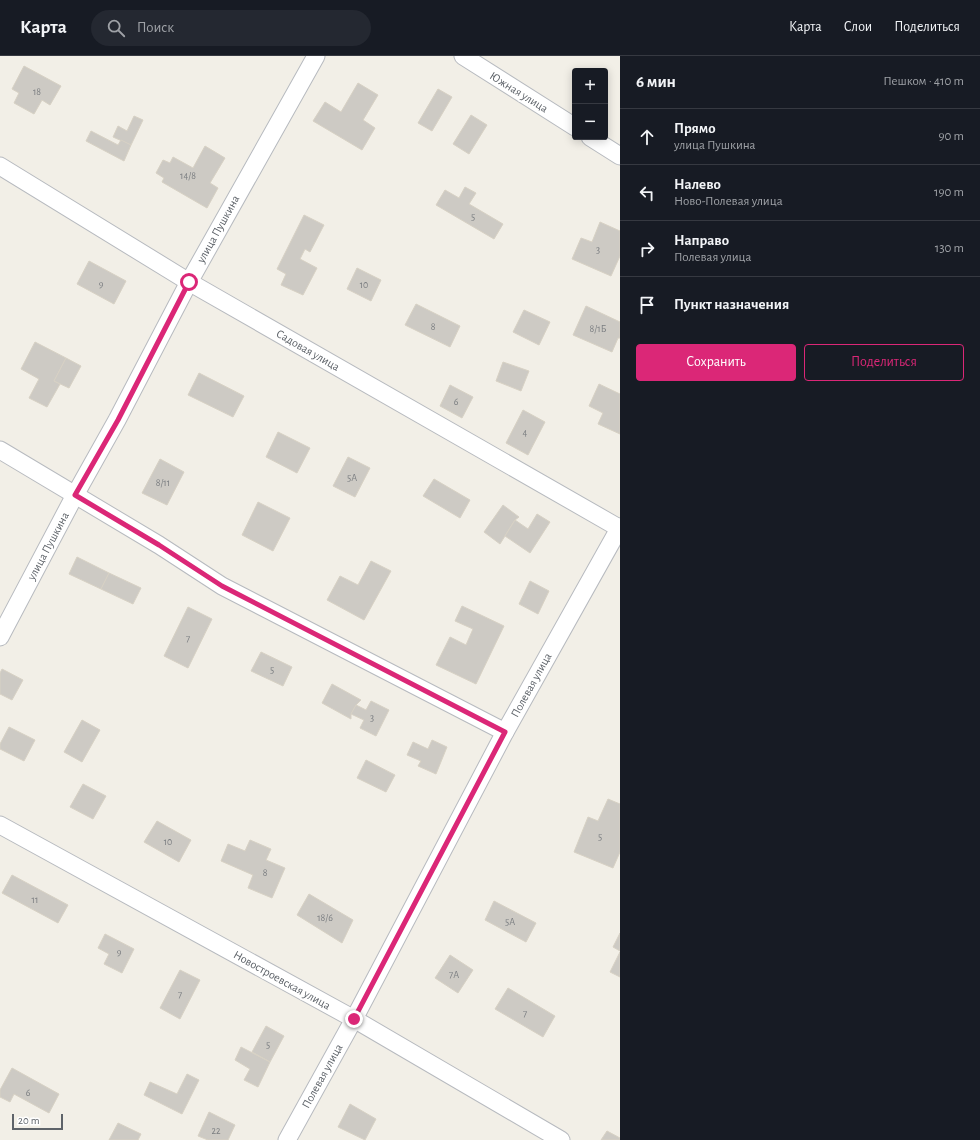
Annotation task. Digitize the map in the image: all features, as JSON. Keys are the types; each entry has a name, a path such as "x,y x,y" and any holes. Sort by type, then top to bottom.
{"street":[{"name":"улица Пушкина","path":"0,638 75,495 118,420 189,282 316,56"},
{"name":"Южная улица","path":"463,56 572,126"},
{"path":"595,140 620,156"},
{"name":"Садовая улица","path":"0,166 189,282 620,528"},
{"path":"0,450 159,545 222,586 505,732"},
{"name":"Полевая улица","path":"287,1140 354,1019 505,732 620,528"},
{"name":"Новостроевская улица","path":"0,825 354,1019 561,1140"}],"building":[{"path":"24,66 61,86 50,105 42,100 34,114 14,103 19,93 12,89"},
{"path":"358,83 378,95 363,120 375,128 362,150 313,121 325,102 341,112"},
{"path":"438,89 452,97 432,131 418,123"},
{"path":"471,115 487,125 469,154 453,144"},
{"path":"134,116 143,120 131,145 113,137 118,126 127,131"},
{"path":"91,131 118,145 121,140 131,145 124,161 86,141"},
{"path":"205,146 225,158 210,183 218,188 207,208 162,182 164,178 156,173 163,160 170,163 173,157 193,168"},
{"path":"465,187 476,193 469,204 503,224 494,239 436,205 445,190 459,198"},
{"path":"304,215 324,225 310,252 305,249 300,259 317,268 303,295 281,285 286,274 277,269"},
{"path":"600,222 620,231 620,256 611,276 572,259 581,238 592,242"},
{"path":"89,261 126,281 114,304 77,284"},
{"path":"357,268 381,280 371,301 347,289"},
{"path":"416,304 460,326 450,347 405,325"},
{"path":"586,306 620,322 620,338 618,338 612,352 573,335"},
{"path":"524,310 550,322 539,345 513,332"},
{"path":"35,342 66,358 54,381 60,384 47,407 29,398 39,379 21,369"},
{"path":"66,358 81,366 69,388 54,381"},
{"path":"503,362 529,371 521,391 496,381"},
{"path":"199,373 244,396 233,417 188,395"},
{"path":"599,384 620,394 620,434 598,424 603,413 589,406"},
{"path":"450,385 473,397 462,418 440,406"},
{"path":"523,410 545,422 528,455 506,443"},
{"path":"278,432 310,448 297,473 266,457"},
{"path":"348,457 370,468 355,497 333,486"},
{"path":"160,459 184,472 167,505 142,493"},
{"path":"434,479 470,500 460,518 423,496"},
{"path":"258,502 290,518 273,551 242,535"},
{"path":"503,505 519,517 515,520 500,544 484,532"},
{"path":"537,514 550,522 530,553 505,536 515,520 528,529"},
{"path":"77,557 109,573 101,589 69,574"},
{"path":"371,561 391,571 364,620 327,600 340,576 358,585"},
{"path":"109,573 141,588 133,604 101,589"},
{"path":"530,581 549,591 538,614 519,604"},
{"path":"462,606 504,626 476,684 436,665 450,637 466,645 473,629 455,621"},
{"path":"188,607 212,619 188,668 164,656"},
{"path":"261,652 292,667 283,686 251,671"},
{"path":"2,669 23,680 12,700 0,694 0,673"},
{"path":"332,684 361,700 351,714 351,719 322,703"},
{"path":"371,701 389,710 376,736 360,728 364,720 351,714 356,705 366,710"},
{"path":"82,720 100,730 82,762 64,752"},
{"path":"9,727 35,740 24,761 0,749 0,744"},
{"path":"432,740 447,747 436,774 418,766 421,761 407,755 413,742 428,749"},
{"path":"366,760 395,775 386,792 357,778"},
{"path":"83,784 106,796 93,819 70,807"},
{"path":"608,799 620,804 620,852 613,868 574,852 588,817 598,821"},
{"path":"157,821 191,840 179,862 144,842"},
{"path":"250,840 271,849 266,860 285,868 272,898 248,888 253,875 221,861 228,844 245,851"},
{"path":"12,875 68,905 58,923 2,893"},
{"path":"309,894 353,920 342,943 297,915"},
{"path":"494,901 536,923 526,942 485,920"},
{"path":"620,933 620,951 613,947"},
{"path":"105,934 134,949 122,973 104,964 109,954 98,948"},
{"path":"620,952 620,977 610,972"},
{"path":"450,955 473,970 458,993 435,978"},
{"path":"180,970 200,980 180,1019 160,1008"},
{"path":"508,988 555,1016 543,1037 495,1009"},
{"path":"266,1026 284,1036 270,1062 252,1052"},
{"path":"241,1047 270,1062 258,1087 244,1080 250,1069 235,1060"},
{"path":"12,1068 59,1094 49,1113 14,1094 10,1102 0,1097 0,1090"},
{"path":"187,1074 199,1080 182,1114 144,1095 150,1082 177,1094"},
{"path":"350,1104 376,1119 365,1140 338,1127"},
{"path":"209,1112 235,1125 228,1140 208,1140 198,1136"},
{"path":"118,1123 141,1134 138,1140 109,1140"},
{"path":"607,1131 620,1138 620,1140 601,1140"}],"route":[{"path":"189,282 118,420 75,495 159,545 222,586 505,732 354,1019"}]}
